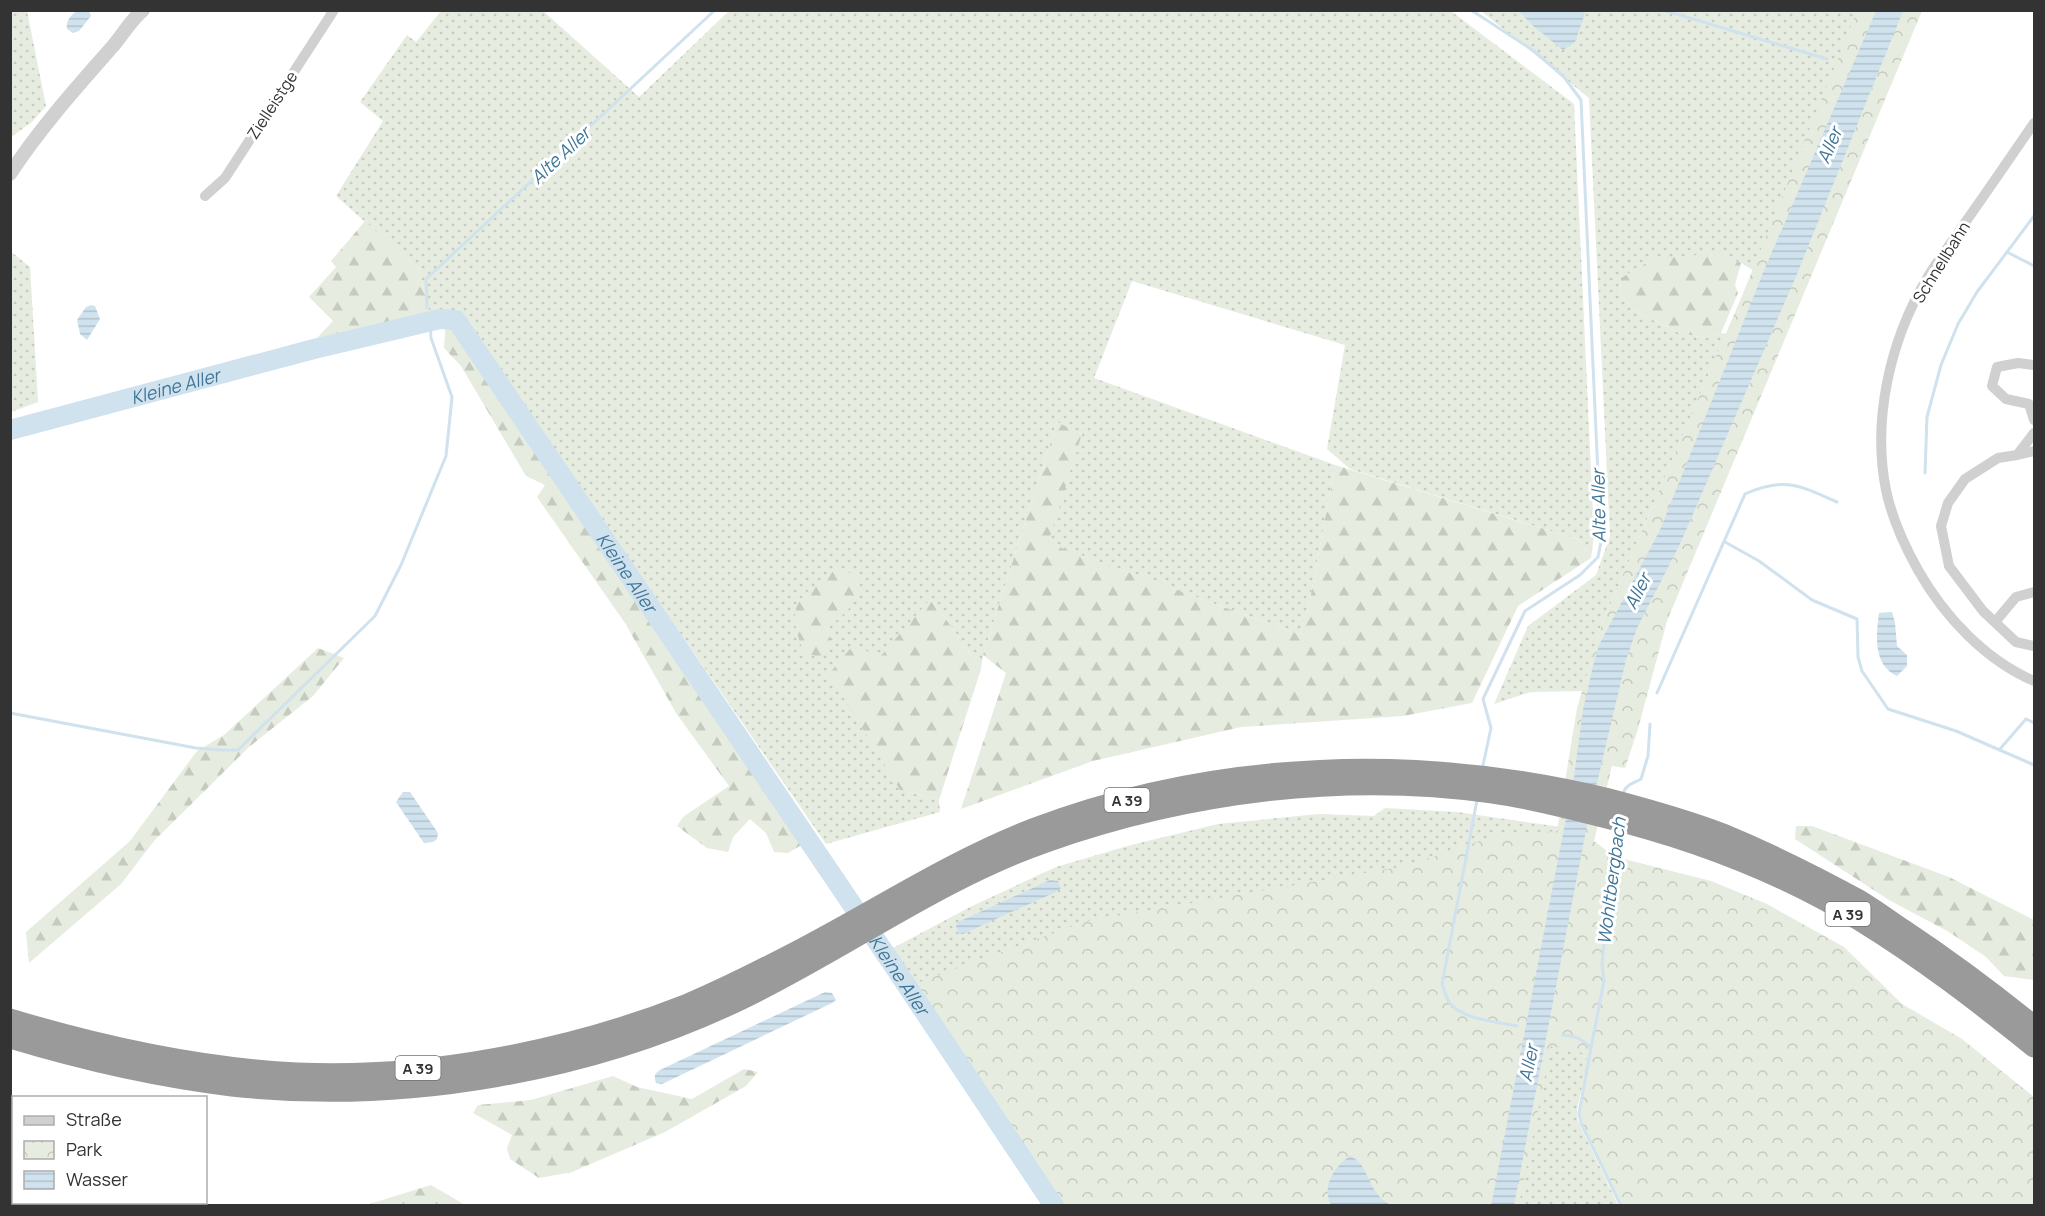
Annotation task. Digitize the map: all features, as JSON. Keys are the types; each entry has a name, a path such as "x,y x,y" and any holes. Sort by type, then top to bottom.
{"highway":[{"name":"A 39","path":"10,1038 159,1075 233,1086 340,1090 384,1089 449,1083 526,1070 598,1052 692,1022 746,997 814,952 911,898 1042,843 1111,821 1212,798 1364,777 1424,787 1494,793 1559,806 1640,816 1719,833 1789,864 1863,902 1964,970 2034,1026"},
{"name":"A 39","path":"1640,816 1784,880 1858,919 1953,984 2034,1047"},
{"name":"A 39","path":"10,1019 94,1042 161,1056 235,1067 297,1073 342,1073 444,1066 524,1053 632,1023 814,952"},
{"path":"10,1043 40,1047"}],"street":[{"path":"10,174 25,151 143,10"},
{"name":"Zielleistge","path":"205,196 225,178 334,10"},
{"name":"Schnellbahn","path":"2034,123 1926,279 1908,314 1895,351 1886,391 1882,434 1886,491 1898,532 1930,592 1954,623 1989,654 2022,676 2034,681"},
{"path":"2034,365 2018,363 1997,367 1992,386 2006,399 2029,404 2034,420"},
{"path":"2017,455 2034,433"},
{"path":"2034,451 1998,458 1965,479 1948,502 1941,526 1950,566 1983,611 2016,642 2034,646"},
{"path":"1995,622 2016,597 2034,592"}],"green space":[{"path":"11,10 27,11 46,106 32,122 11,137"},
{"path":"441,11 543,11 639,97 729,11 1451,11 1574,104 1594,536 1591,558 1577,539 1350,469 1327,449 1345,345 1132,281 1094,378 1335,465 1309,605 1300,635 1047,543 1082,434 1057,422 983,655 981,669 931,598 900,790 939,800 940,812 826,844 457,310 432,321 419,270 336,196 383,121 360,102 407,35 416,42"},
{"path":"1481,11 1858,11 1753,270 1741,263 1653,259 1621,278 1620,295 1633,310 1677,332 1704,338 1721,333 1726,334 1600,629 1583,691 1531,692 1494,704 1528,626 1596,575 1610,536 1589,98"},
{"path":"1857,11 1922,11 1667,621 1625,768 1612,766 1594,841 1610,853 1624,859 1711,881 1767,904 1844,947 1902,1004 1962,1039 2034,1097 2034,1205 1621,1205 1581,1123 1579,1114 1587,1054 1551,1046 1519,1205 1047,1205 903,988 1087,921 1405,866 1495,836 1557,831 1577,708 1600,629 1744,291"},
{"path":"365,221 419,270 432,321 317,338 333,321 309,297 336,267 331,261"},
{"path":"10,251 30,267 38,402 11,412"},
{"path":"1718,253 1741,263 1735,285 1738,293 1721,333 1704,338 1677,332 1633,310 1620,295 1621,278 1653,259"},
{"path":"446,318 805,843 788,853 774,852 766,833 750,819 733,837 728,852 707,848 677,826 683,817 729,786 676,713 625,623 537,497 545,485 526,476 461,366 444,348"},
{"path":"1057,422 1082,434 1048,543 1300,635 1309,605 1335,465 1577,539 1591,558 1518,606 1472,703 1403,716 1241,727 1093,761 961,809 1006,673 983,655"},
{"path":"837,568 861,577 860,586 852,605 830,626 830,650 819,657 804,652 795,621 796,611 805,594"},
{"path":"931,598 981,669 939,800 900,790 829,674 854,644 879,658"},
{"path":"318,648 344,658 313,696 249,747 154,841 121,884 29,963 26,932 130,841 197,751 224,735"},
{"path":"1385,808 1457,812 1561,827 1560,855 1061,1205 893,948 970,907 1056,867 1131,845 1218,824 1319,814 1374,816","holes":["1050,880 956,927 962,920"]},
{"path":"1796,826 1812,826 1949,877 2034,920 2034,980 2004,976 1986,957 1949,932 1889,900 1795,839"},
{"path":"1608,859 1587,1064 1577,1110 1578,1121 1618,1205 1516,1206 1549,1037"},
{"path":"744,1069 758,1072 746,1086 665,1132 572,1172 539,1178 510,1159 507,1148 512,1135 473,1113 478,1105 531,1100 613,1076 637,1087 692,1099"},
{"path":"10,1117 12,1118 12,1204 98,1205 11,1205"},
{"path":"431,1185 465,1205 366,1205"},
{"path":"201,1204 203,1205 106,1205"}],"water":[{"path":"76,11 89,11 91,16 79,31 73,33 67,29 67,23"},
{"path":"1519,11 1585,13 1575,42 1563,50 1532,25"},
{"name":"Aller","path":"1876,11 1903,11 1797,274 1680,544 1637,628 1626,660 1587,825 1514,1205 1491,1206 1574,777 1583,710 1599,645 1660,530 1763,273"},
{"path":"95,306 100,319 87,340 80,334 77,320 86,307"},
{"path":"1892,612 1897,646 1907,655 1907,666 1897,676 1884,665 1877,640 1879,613"},
{"path":"403,792 410,792 438,833 437,839 433,842 424,843 396,802"},
{"path":"1050,880 1058,881 1061,888 1058,891 963,934 958,933 957,923 962,920"},
{"path":"825,992 832,993 836,1000 662,1084 656,1083 655,1075 660,1070"},
{"path":"1350,1156 1359,1162 1379,1196 1391,1205 1331,1205 1328,1191 1331,1178"}],"waterway":[{"name":"Alte Aller","path":"427,308 426,279 715,10"},
{"name":"Alte Aller","path":"1471,10 1534,51 1564,77 1581,100 1601,542 1598,557 1580,575 1525,611 1483,699 1491,728 1482,770"},
{"path":"1663,10 1827,59"},
{"name":"Wohltbergbach","path":"1925,473 1927,417 1941,365 1958,324 1977,292 2034,216"},
{"path":"2007,252 2034,266"},
{"name":"Kleine Aller","path":"10,430 314,349 440,319 456,320 1054,1206"},
{"path":"10,713 196,748 238,750 375,616 401,565 446,456 452,397 431,338 430,321"},
{"name":"Wohltbergbach","path":"1657,693 1745,494 1771,485 1782,484 1813,491 1837,502"},
{"path":"1725,542 1759,561 1812,600 1857,619 1858,657 1862,671 1888,709 1956,731 2034,765"},
{"path":"2000,749 2026,719 2034,723"},
{"name":"Wohltbergbach","path":"1623,795 1627,786 1641,779 1648,756 1650,724"},
{"name":"Alte Aller","path":"1477,800 1442,984 1454,1008 1480,1019 1517,1026"},
{"name":"Wohltbergbach","path":"1591,1048 1604,981 1602,964 1615,828"},
{"name":"Alte Aller","path":"1563,1035 1578,1038 1591,1048 1579,1113 1581,1123 1621,1206"}]}
